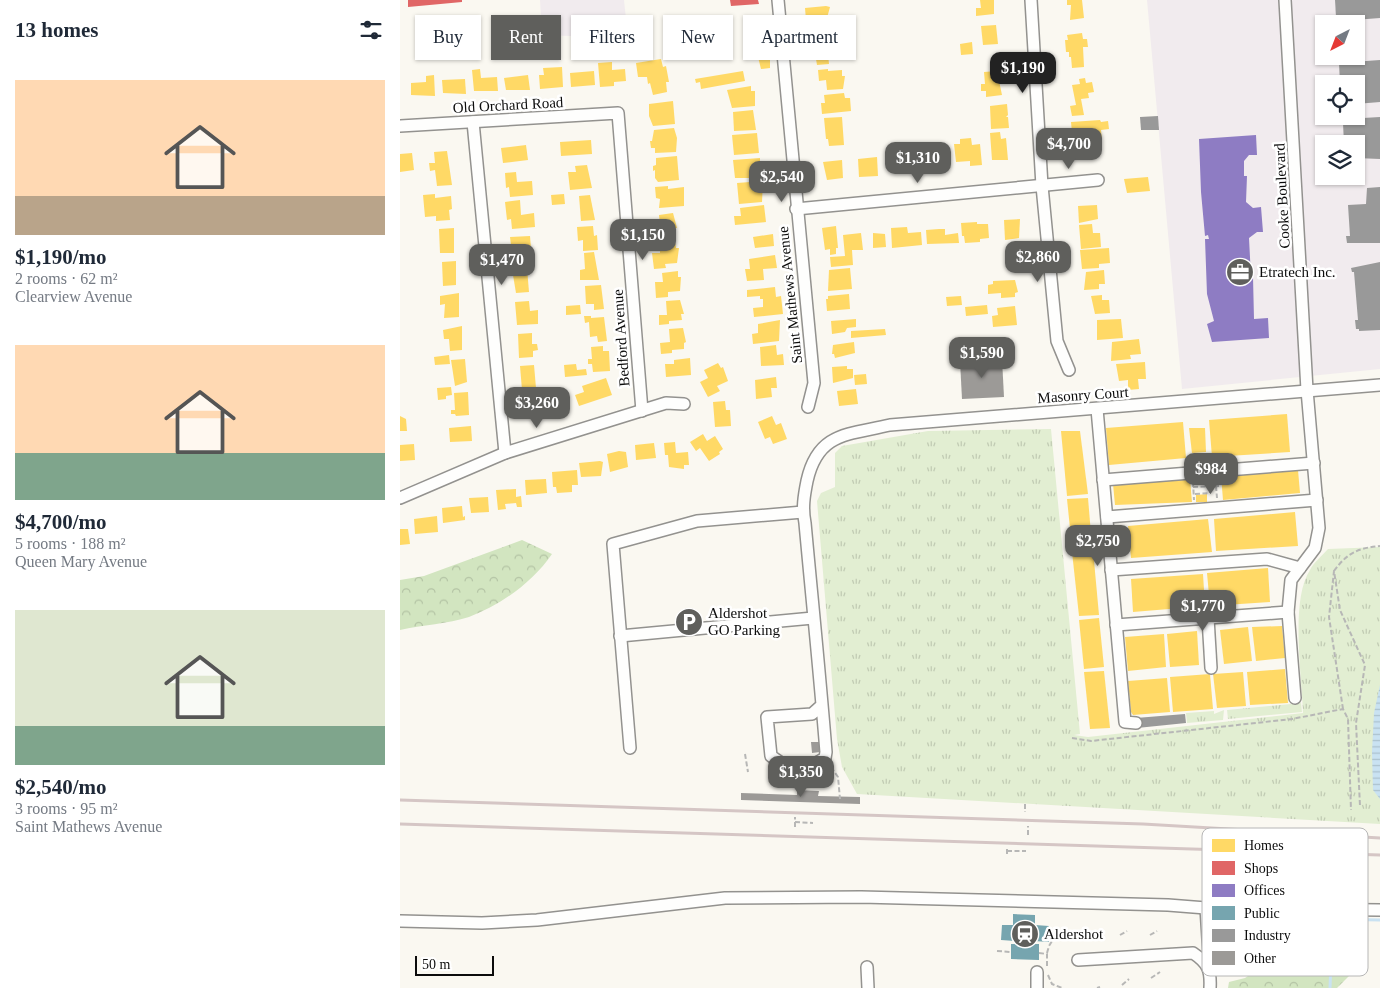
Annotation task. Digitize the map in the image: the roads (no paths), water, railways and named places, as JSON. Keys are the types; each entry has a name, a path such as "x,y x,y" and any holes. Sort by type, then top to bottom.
{"street":[{"name":"Saint Mathews Avenue","path":"778,0 796,209 814,383 808,407"},
{"path":"1031,0 1042,186 1057,341 1069,370"},
{"name":"Cooke Boulevard","path":"1285,0 1308,390 1320,528 1315,548 1291,580 1288,612 1296,698"},
{"name":"Old Orchard Road","path":"400,126 618,113"},
{"name":"Bedford Avenue","path":"618,113 642,410"},
{"path":"473,122 505,453"},
{"path":"796,209 1098,180"},
{"name":"Masonry Court","path":"822,705 812,714 767,717 772,756 777,761 784,764 816,763 825,758 822,705 803,512 809,474 817,453 825,444 837,437 890,425 1380,385"},
{"path":"400,498 505,453 642,410 666,404 684,404"},
{"path":"1097,409 1125,722 1136,723"},
{"path":"1103,480 1314,463"},
{"path":"1106,517 1317,500"},
{"path":"630,748 613,544 697,521 803,512"},
{"path":"1111,570 1267,559 1300,568"},
{"path":"1116,625 1288,612"},
{"path":"620,636 813,618"},
{"path":"1208,618 1211,668"},
{"path":"400,921 482,923 519,921 725,898 861,897 1168,905 1202,908"},
{"path":"1078,960 1192,954 1202,960"},
{"path":"867,967 868,988"},
{"path":"1037,972 1037,988"}],"water":[{"path":"1380,685 1380,799 1373,790 1372,752 1374,713"}],"waterway":[{"path":"1368,920 1380,920"},
{"path":"1330,976 1330,988"}],"railway":[{"path":"400,800 1143,824 1211,828"},
{"path":"400,824 1202,849"},
{"path":"1368,837 1380,838"},
{"path":"1368,855 1380,855"}],"place":[{"name":"Etratech Inc.","path":"1240,272"},
{"name":"Aldershot GO Parking","path":"689,622"},
{"name":"Aldershot","path":"1025,934"}]}
